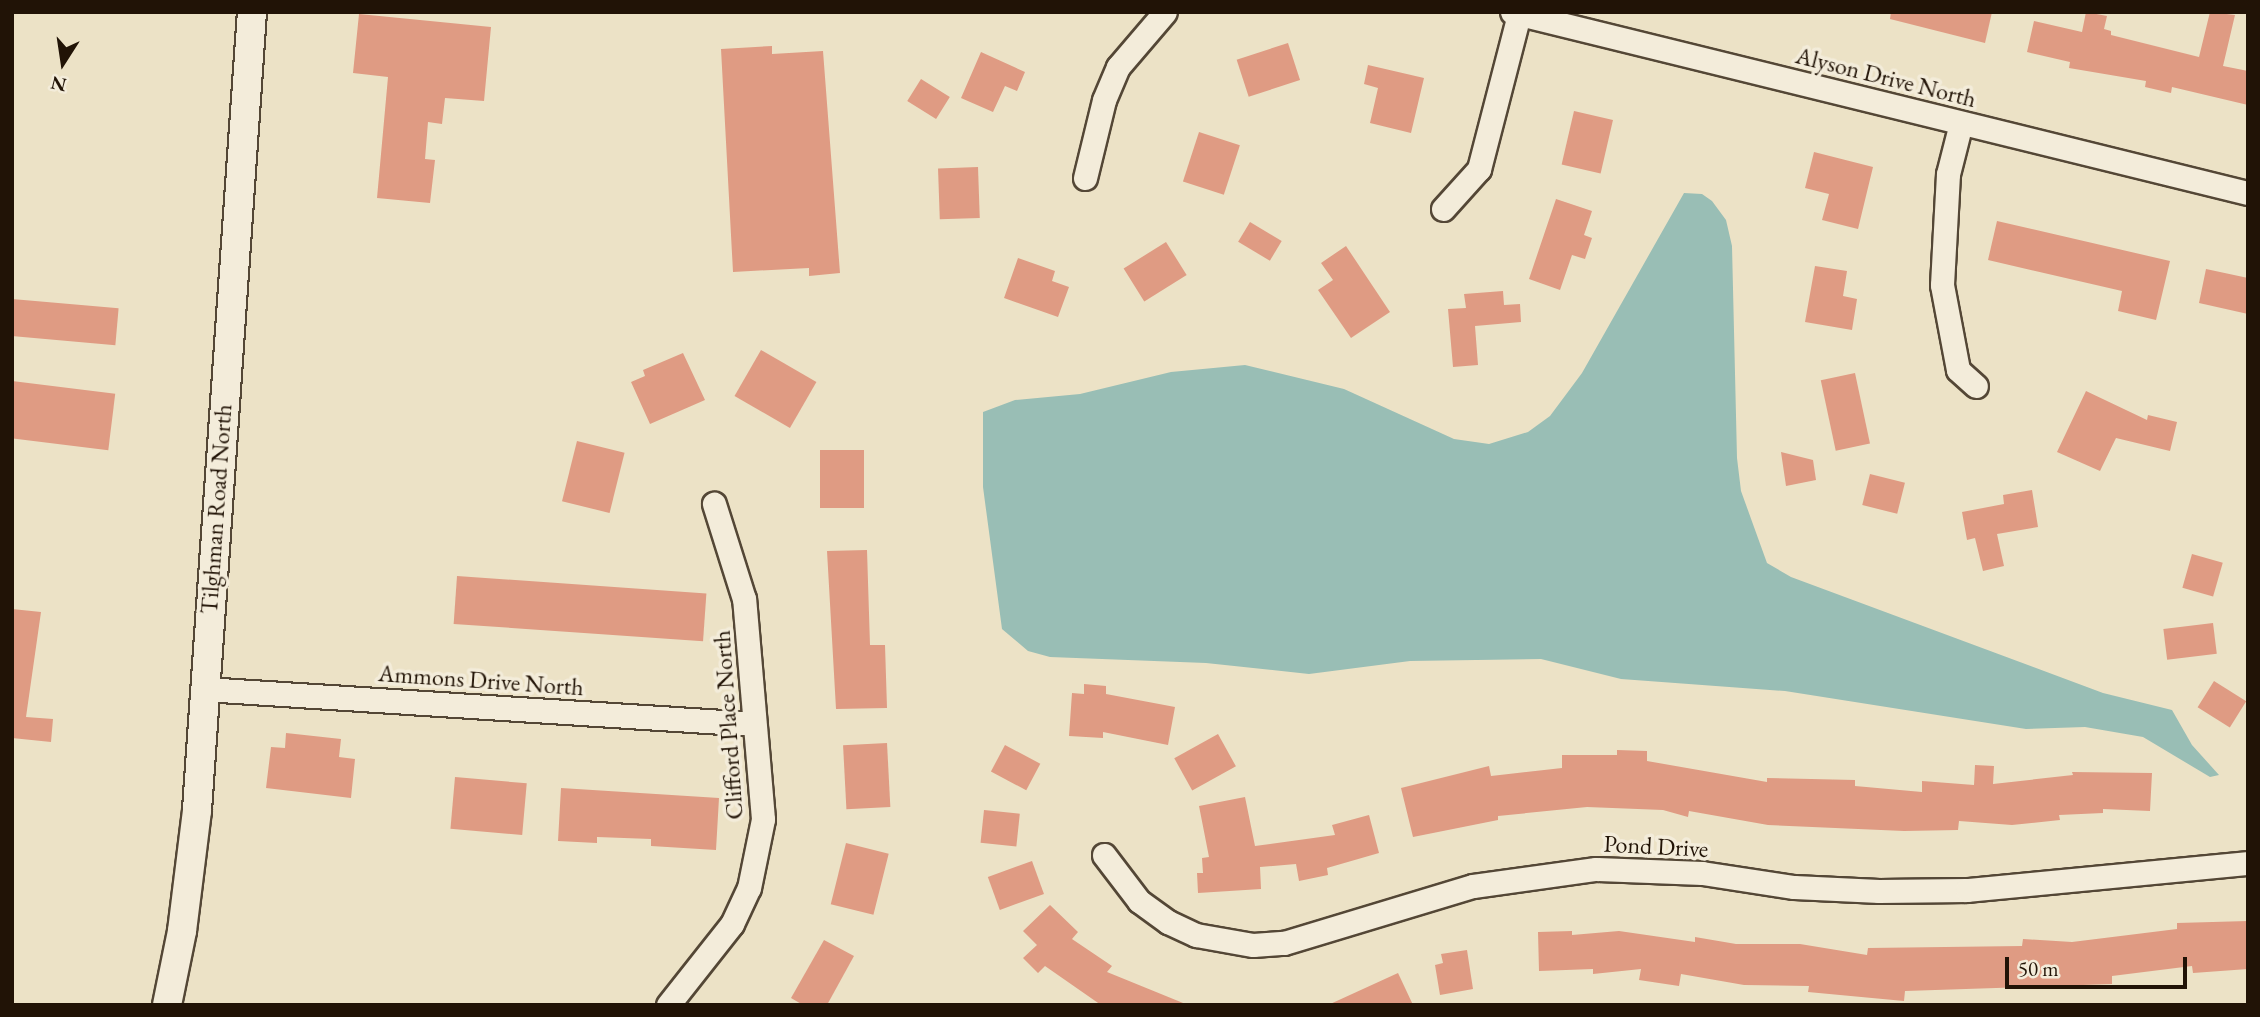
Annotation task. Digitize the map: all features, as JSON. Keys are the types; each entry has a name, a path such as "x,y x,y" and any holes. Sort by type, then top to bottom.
{"street":[{"name":"Tilghman Road North","path":"167,1005 195,822 252,12"},
{"path":"1085,178 1104,100 1118,67 1141,34 1165,12"},
{"path":"1443,209 1479,169 1516,13"},
{"name":"Alyson Drive North","path":"1516,13 2248,193"},
{"path":"1961,123 1946,197 1942,285 1949,340 1958,370 1976,386"},
{"name":"Clifford Place North","path":"668,1005 721,940 749,888 763,819 744,599 714,503"},
{"name":"Ammons Drive North","path":"204,689 754,724"},
{"name":"Pond Drive","path":"1104,855 1129,891 1168,922 1196,935 1253,945 1284,943 1473,886 1596,869 1702,873 1794,887 1879,891 1968,890 2248,863"}],"water":[{"path":"1684,193 1702,194 1712,201 1726,220 1732,246 1737,458 1741,491 1767,563 1791,577 2103,693 2172,710 2192,745 2219,775 2210,777 2143,737 2085,727 2026,729 1785,691 1621,679 1541,659 1410,661 1309,674 1206,663 1050,657 1028,651 1002,629 983,487 983,412 1015,400 1080,394 1171,372 1245,365 1344,389 1454,439 1489,444 1528,432 1550,416 1582,373"}],"building":[{"path":"1891,12 1992,12 1985,43 1890,19"},
{"path":"2086,12 2107,16 2104,29 2111,31 2111,35 2199,57 2210,12 2235,15 2223,66 2248,71 2248,105 2172,87 2171,93 2145,87 2146,81 2069,68 2070,62 2027,52 2034,21 2082,32"},
{"path":"359,14 491,27 484,101 445,98 442,124 428,122 425,159 435,160 430,203 377,198 388,77 353,73"},
{"path":"1288,43 1300,80 1249,97 1237,60"},
{"path":"772,46 772,54 823,51 840,273 809,276 809,268 733,272 721,49"},
{"path":"981,52 1025,72 1017,91 1005,86 993,112 961,98"},
{"path":"1368,65 1424,78 1411,133 1370,123 1378,88 1364,84"},
{"path":"921,79 950,97 936,119 907,101"},
{"path":"1574,111 1613,120 1601,174 1562,165"},
{"path":"1199,132 1240,145 1224,195 1183,181"},
{"path":"1814,152 1873,167 1858,229 1822,220 1829,194 1805,188"},
{"path":"978,167 980,218 940,219 938,168"},
{"path":"1556,199 1592,211 1584,235 1592,238 1585,259 1572,255 1560,290 1529,279"},
{"path":"1997,221 2170,261 2156,320 2118,311 2122,291 1988,260"},
{"path":"1250,222 1282,241 1270,261 1238,242"},
{"path":"1166,242 1187,275 1144,302 1124,268"},
{"path":"1346,246 1390,312 1351,338 1318,290 1333,280 1321,263"},
{"path":"1018,258 1055,271 1052,281 1069,287 1058,317 1004,298"},
{"path":"1815,266 1847,271 1843,296 1857,299 1852,330 1805,322"},
{"path":"2206,269 2248,278 2248,314 2199,303"},
{"path":"1503,291 1504,305 1520,304 1521,322 1475,326 1478,365 1453,367 1448,309 1466,308 1464,294"},
{"path":"12,299 119,308 115,345 12,336"},
{"path":"761,350 816,382 790,428 734,396"},
{"path":"683,353 705,400 650,424 631,382 645,376 643,370"},
{"path":"1855,373 1870,443 1836,451 1821,380"},
{"path":"12,381 115,394 108,450 12,438"},
{"path":"2086,391 2147,420 2148,415 2177,422 2170,451 2116,438 2100,471 2057,452"},
{"path":"577,441 625,453 610,513 562,501"},
{"path":"820,450 864,450 864,508 820,508"},
{"path":"1781,452 1813,460 1816,480 1786,486"},
{"path":"1870,474 1905,483 1897,514 1862,505"},
{"path":"2032,490 2038,527 1997,534 2004,566 1983,571 1975,538 1967,540 1962,512 2004,504 2003,495"},
{"path":"867,550 870,645 885,645 887,708 836,709 827,551"},
{"path":"2192,554 2223,563 2213,596 2182,588"},
{"path":"457,576 706,593 703,641 454,624"},
{"path":"12,609 41,612 26,717 53,719 51,742 12,738"},
{"path":"2213,623 2217,654 2167,660 2163,629"},
{"path":"2214,681 2246,701 2230,727 2198,707"},
{"path":"1084,684 1106,686 1106,694 1175,707 1168,745 1103,732 1103,738 1069,736 1072,693 1084,694"},
{"path":"286,733 341,739 339,757 355,759 351,798 266,788 271,747 285,748"},
{"path":"1218,734 1236,766 1192,791 1174,758"},
{"path":"887,743 890,807 846,809 843,745"},
{"path":"1005,745 1040,764 1026,790 991,771"},
{"path":"1617,750 1647,751 1647,761 1767,782 1767,778 1855,780 1855,786 1922,792 1922,781 1974,785 1975,765 1994,766 1993,784 2073,775 2072,772 2152,773 2150,811 2103,809 2103,813 2059,815 2060,820 2012,825 1959,821 1958,830 1904,831 1768,825 1689,811 1688,817 1663,810 1587,807 1498,816 1498,820 1413,837 1401,788 1489,766 1491,776 1562,768 1562,755 1617,755"},
{"path":"455,777 527,783 522,835 450,829"},
{"path":"561,788 719,798 716,850 651,846 651,839 597,837 597,843 558,841"},
{"path":"1245,797 1255,846 1335,835 1332,825 1369,815 1379,853 1327,868 1328,875 1299,881 1296,864 1260,867 1261,889 1198,893 1197,873 1203,873 1202,858 1209,857 1199,806"},
{"path":"984,810 1020,814 1016,847 981,843"},
{"path":"846,843 889,854 873,915 831,904"},
{"path":"1032,861 1044,894 1000,910 988,877"},
{"path":"1050,905 1078,932 1072,939 1112,966 1107,972 1188,1005 1101,1005 1045,966 1038,973 1023,958 1037,945 1023,931"},
{"path":"2248,921 2248,969 2193,973 2192,966 2112,976 2112,984 1905,991 1904,1001 1808,992 1809,986 1744,985 1681,974 1679,986 1639,980 1641,969 1593,974 1593,969 1539,971 1538,932 1572,931 1572,935 1619,931 1695,942 1695,937 1736,944 1800,944 1867,955 1868,948 2022,946 2023,939 2072,942 2177,929 2177,923"},
{"path":"824,940 854,956 827,1005 803,1005 791,998"},
{"path":"1467,950 1473,989 1440,995 1435,965 1443,963 1441,954"},
{"path":"1398,973 1413,1005 1328,1005"}]}
